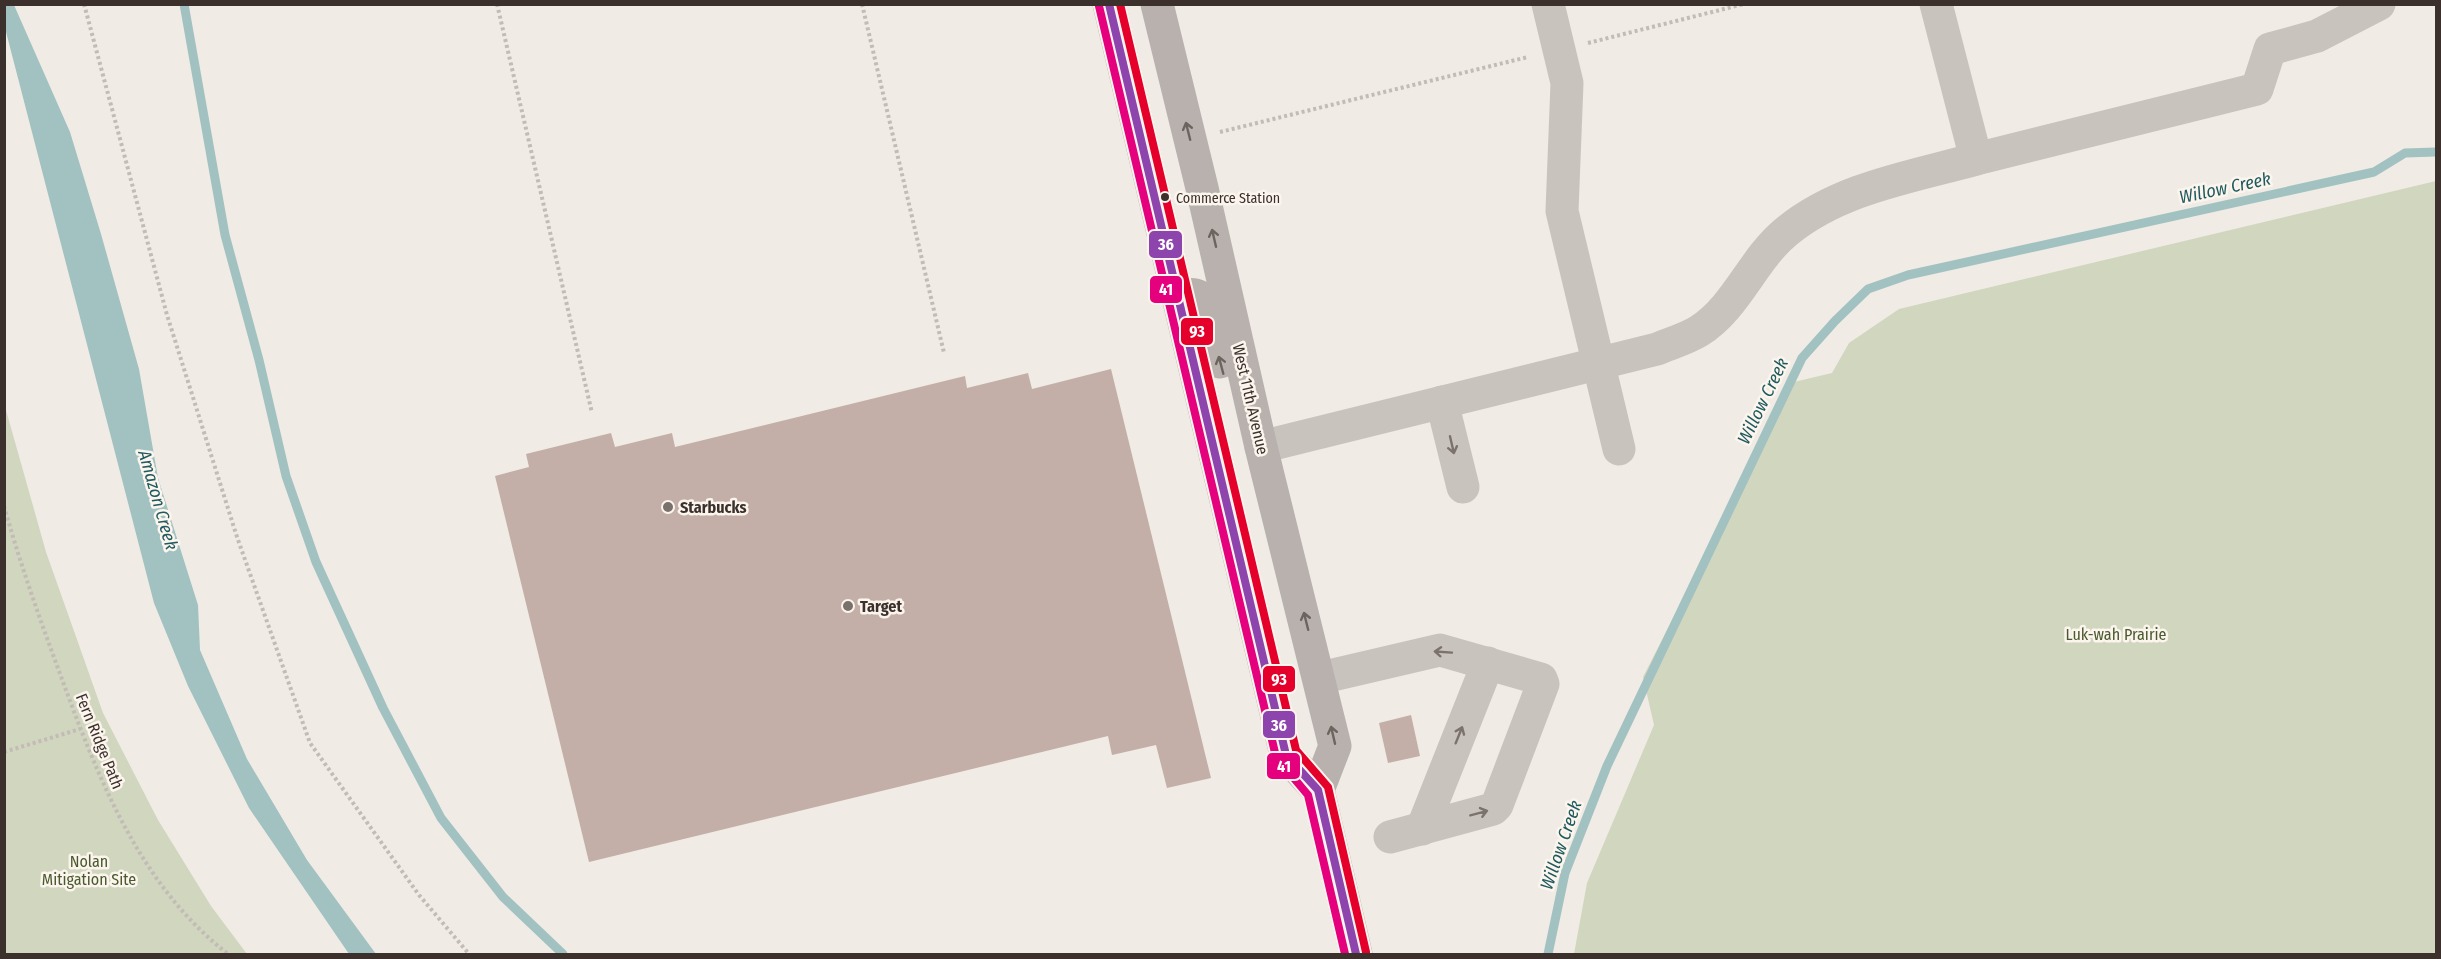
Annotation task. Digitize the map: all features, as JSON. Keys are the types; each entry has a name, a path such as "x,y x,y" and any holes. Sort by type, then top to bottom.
{"main road":[{"path":"1109,4 1286,755 1318,790 1356,954"},
{"name":"West 11th Avenue","path":"1157,4 1261,447 1335,746 1318,790"},
{"path":"1179,296 1191,294 1200,297 1205,305 1227,389 1253,410"}],"lane":[{"path":"1548,4 1567,83 1562,211 1619,449"},
{"path":"1936,4 1976,159"},
{"path":"1261,447 1657,349 1700,330 1726,306 1783,234 1835,200 1879,185 1976,159 2257,89 2270,49 2317,36 2379,4"},
{"path":"1442,402 1463,487"},
{"path":"1320,678 1440,650 1541,679 1543,684 1497,805 1488,811 1390,837"},
{"path":"1422,829 1488,663"}],"path":[{"path":"84,4 167,315 237,537 310,743 419,895 468,954"},
{"path":"497,4 592,413"},
{"path":"862,4 944,352"},
{"path":"1190,139 1744,4"},
{"name":"Fern Ridge Path","path":"4,506 19,561 80,729 105,788 139,854 172,899 209,940 228,954"},
{"path":"4,752 80,729"}],"green space":[{"name":"Luk-wah Prairie","path":"2436,181 2436,954 1574,954 1587,883 1654,725 1643,677 1794,382 1832,373 1849,343 1899,309"},
{"name":"Nolan Mitigation Site","path":"4,403 46,552 103,713 158,820 211,906 247,954 5,954"}],"water":[{"name":"Amazon Creek","path":"4,5 14,5 70,132 101,234 139,369 158,478 198,605 200,650 247,759 307,860 376,954 349,954 249,808 188,686 154,603 5,28"}],"building":[{"name":"Target","path":"1111,369 1211,778 1167,788 1156,745 1112,755 1108,736 589,862 495,476 529,467 526,454 611,433 615,447 672,433 675,447 965,376 967,388 1028,373 1032,389"},
{"path":"1411,715 1420,756 1388,763 1379,723"}],"waterway":[{"path":"184,4 225,235 259,360 286,476 316,562 383,708 441,818 503,897 563,954"},
{"name":"Willow Creek","path":"1548,954 1565,873 1607,766 1802,358 1868,289 1908,275 2374,172 2405,153 2436,152"}],"transit line":[{"name":"36","path":"1109,4 1286,755 1318,790 1356,954"},
{"name":"93","path":"1120,4 1296,750 1328,787 1366,952"},
{"name":"41","path":"1099,6 1276,757 1308,795 1345,954"}],"place":[{"name":"Commerce Station","path":"1165,197"},
{"name":"Starbucks","path":"668,507"},
{"name":"Target","path":"848,606"}]}
